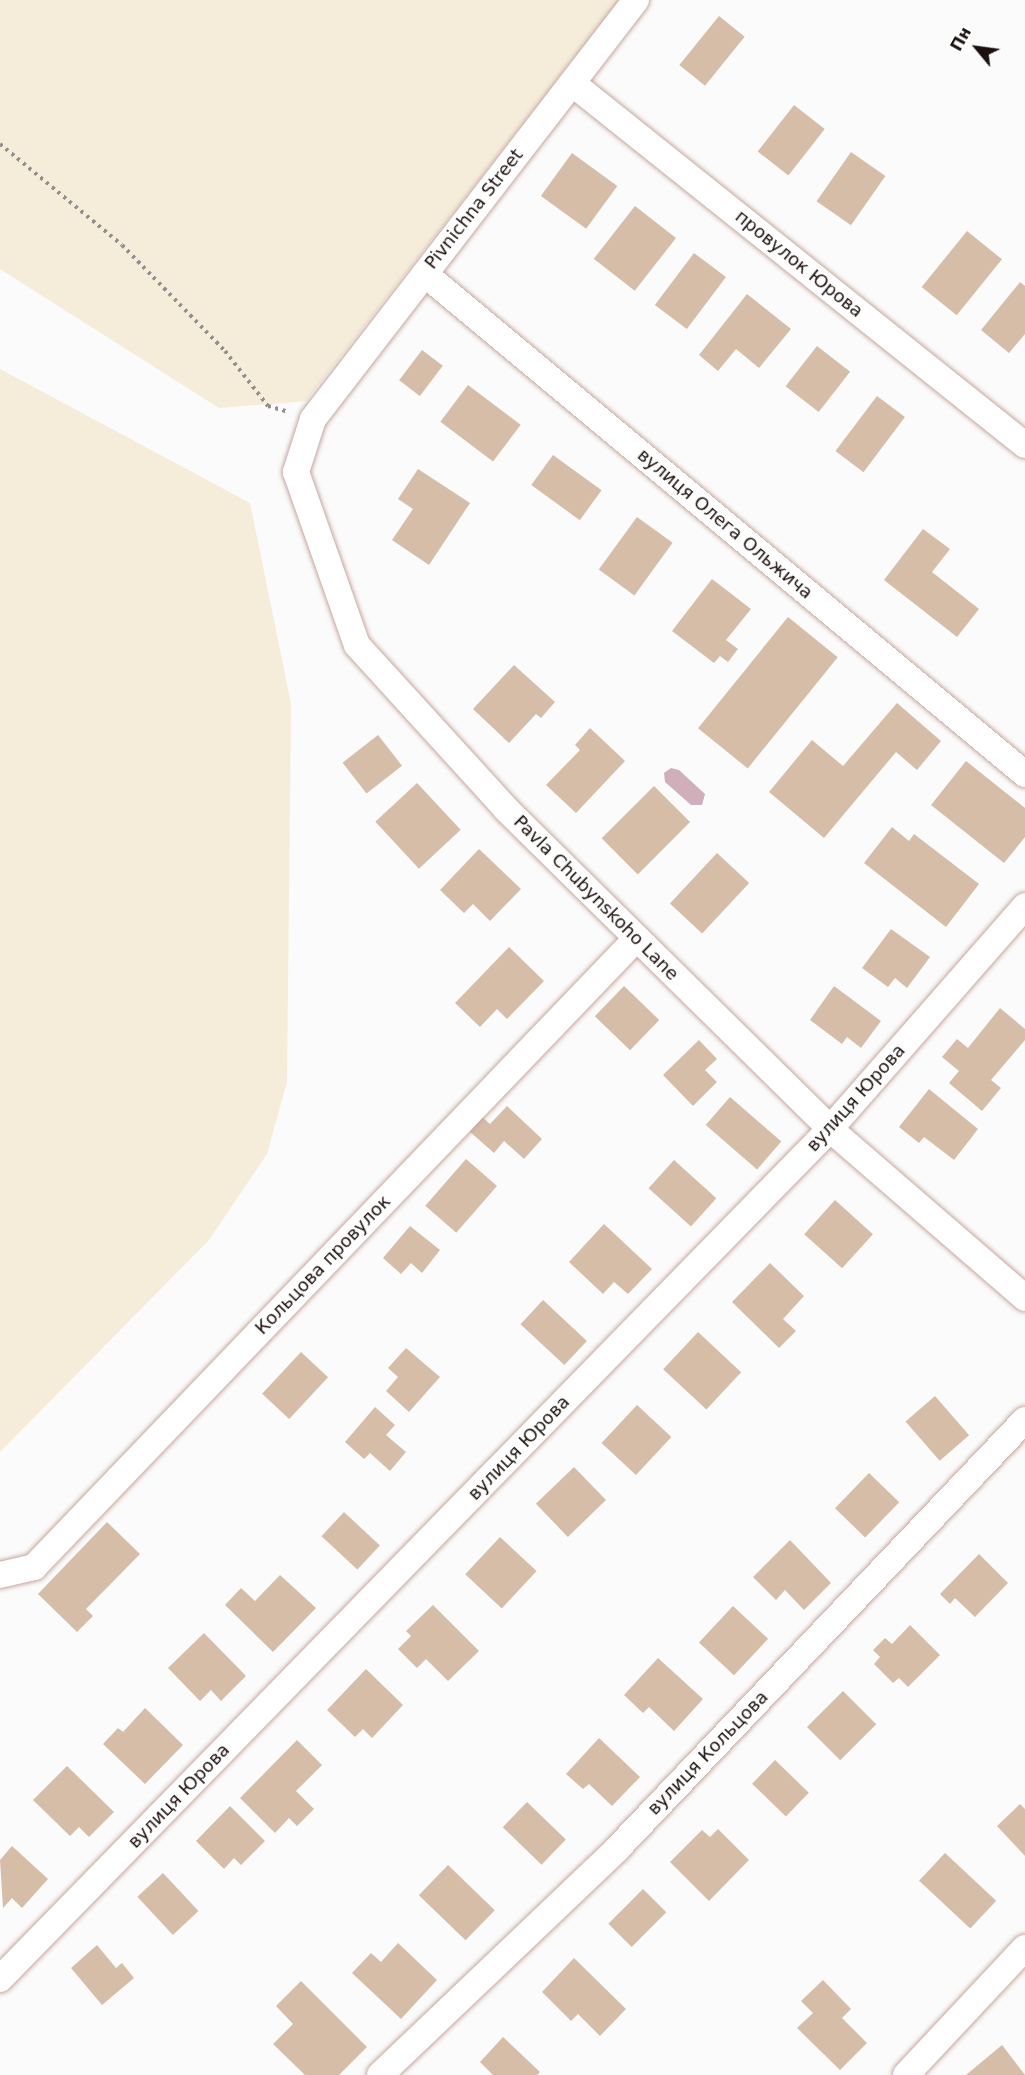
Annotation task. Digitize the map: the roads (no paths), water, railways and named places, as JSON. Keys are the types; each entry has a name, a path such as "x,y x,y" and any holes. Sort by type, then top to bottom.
{"street":[{"name":"Pivnichna Street","path":"312,419 636,0"},
{"name":"провулок Юрова","path":"572,83 1025,445"},
{"name":"вулиця Олега Ольжича","path":"425,274 1025,774"},
{"name":"Pavla Chubynskoho Lane","path":"312,419 296,472 357,645 506,809 830,1129 1025,1298"},
{"name":"вулиця Юрова","path":"0,1979 830,1129 1025,906"},
{"name":"Кольцова провулок","path":"0,1575 34,1567 637,938"},
{"name":"вулиця Кольцова","path":"380,2075 617,1849 1025,1420"},
{"path":"906,2075 1025,1948"}]}
